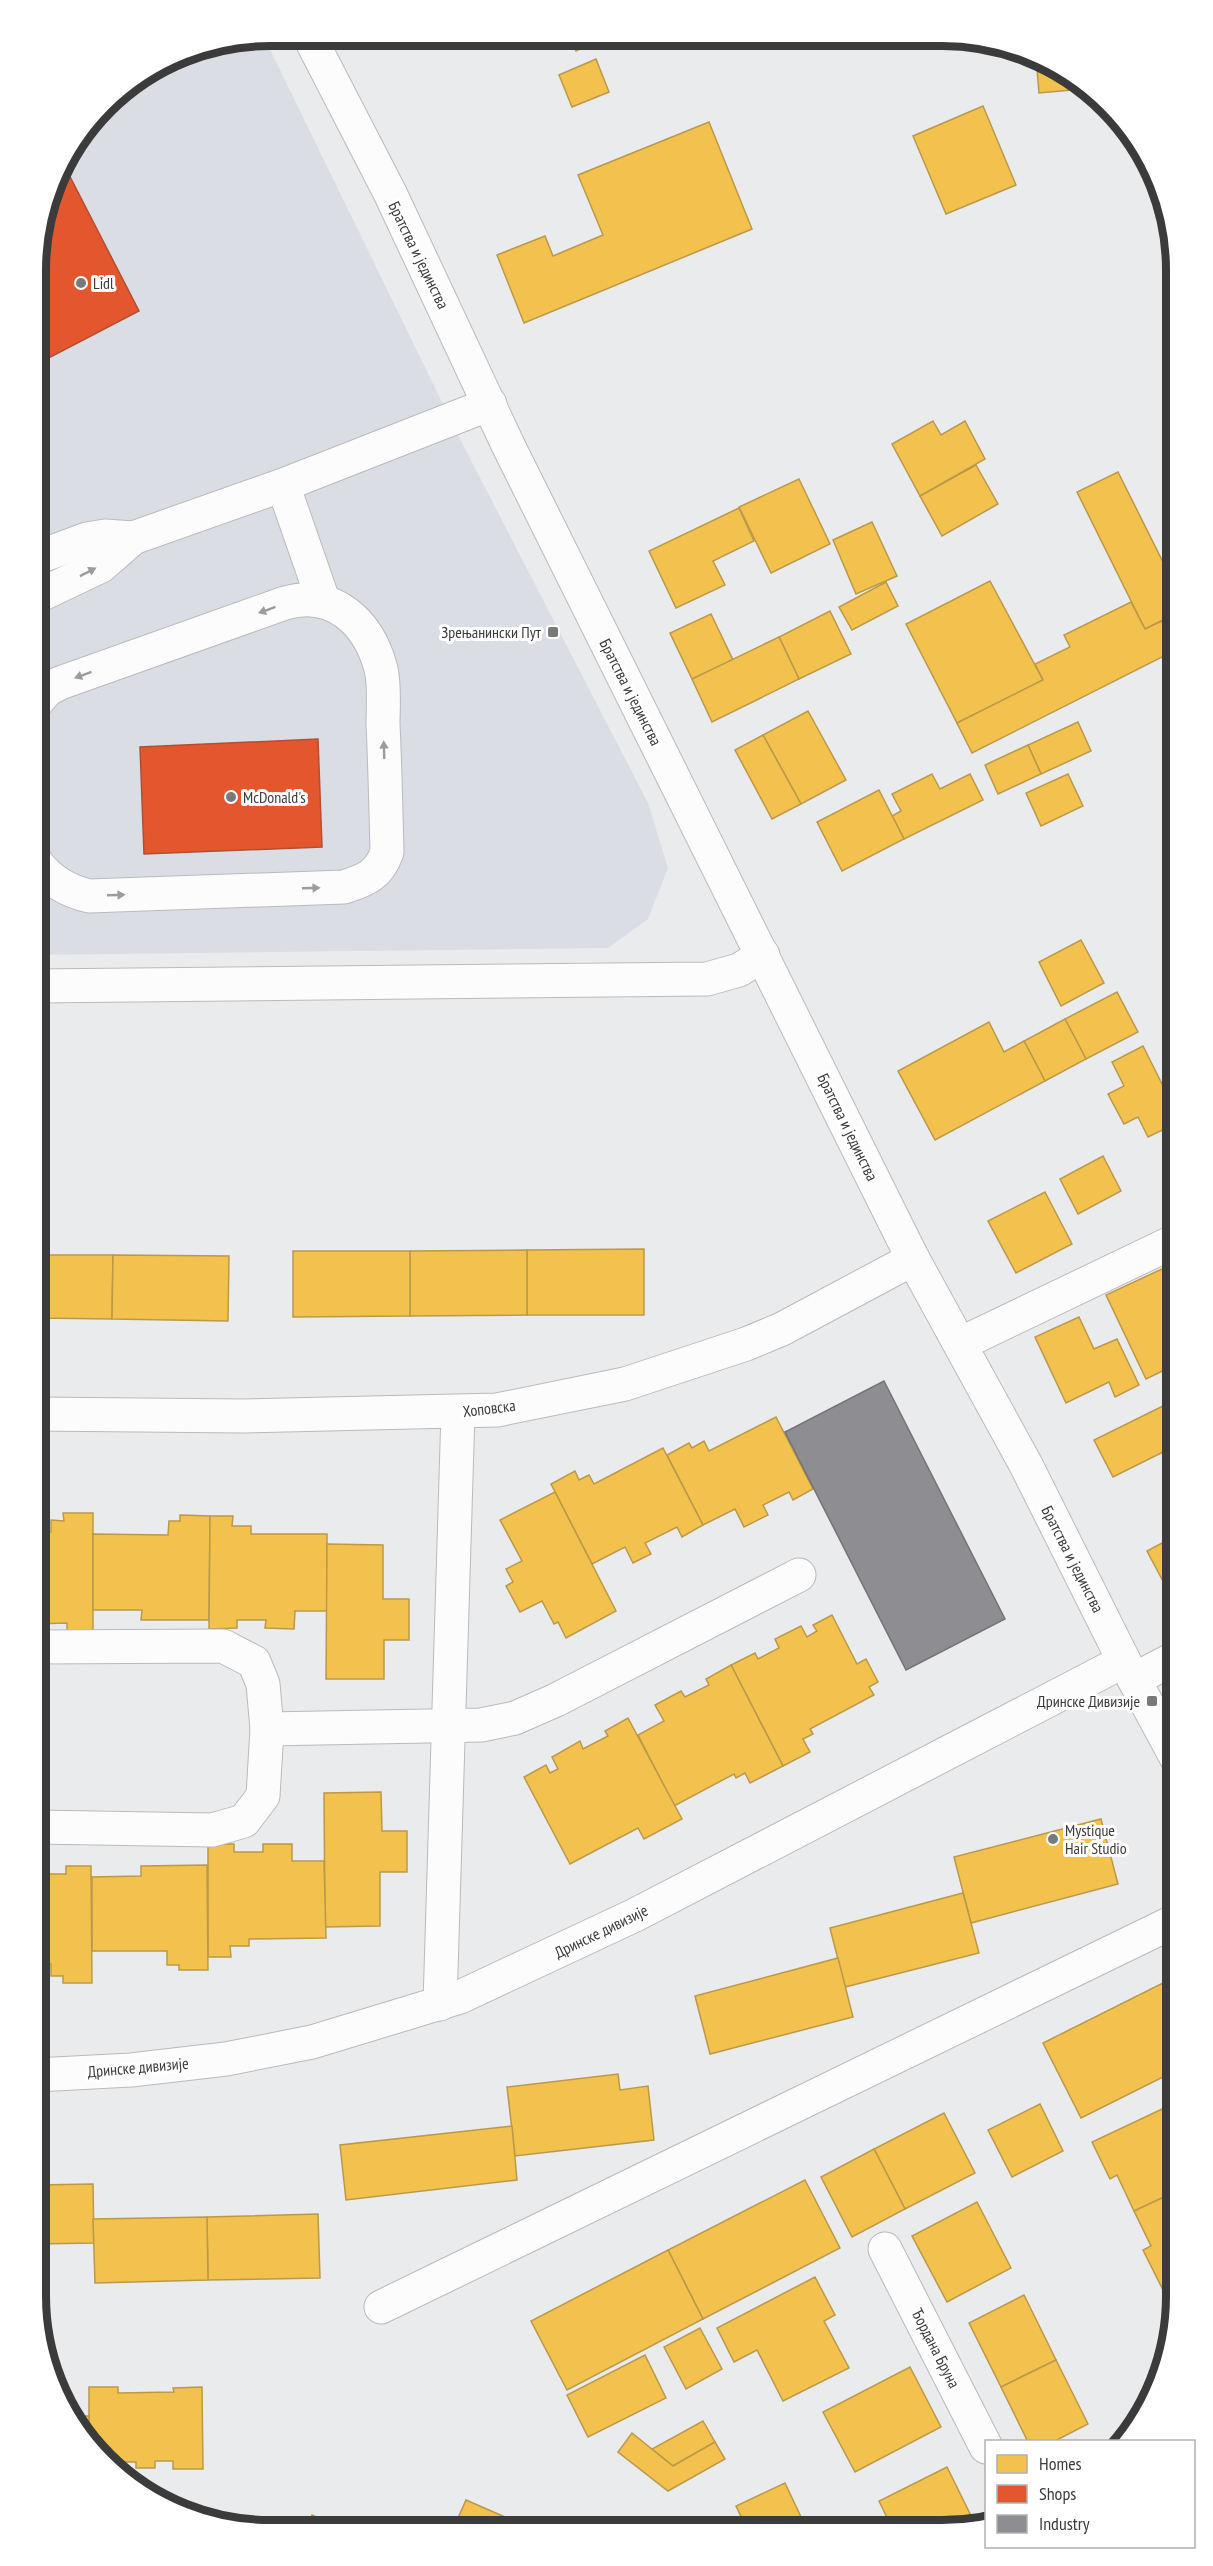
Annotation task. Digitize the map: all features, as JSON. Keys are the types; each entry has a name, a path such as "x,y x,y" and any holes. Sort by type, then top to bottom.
{"street":[{"name":"Братства и јединства","path":"315,47 390,194 490,404 913,1259 1026,1465 1166,1739"},
{"path":"46,592 101,566 133,538 283,485 490,404"},
{"path":"283,485 323,600"},
{"path":"46,554 87,539 105,536 133,538"},
{"path":"46,691 82,675 285,603 301,599 323,600 338,606 362,626 382,671 387,852 378,872 364,881 344,887 90,896 60,884 46,874"},
{"path":"46,986 707,979 739,970 763,955"},
{"path":"960,1344 1166,1245"},
{"name":"Хоповска","path":"46,1414 242,1416 496,1410 625,1384 746,1344 782,1329 913,1259"},
{"path":"440,2004 458,1412"},
{"path":"267,1729 481,1725 515,1718 556,1700 799,1575"},
{"path":"46,1647 223,1646 254,1662 263,1684 267,1729 264,1796 244,1821 212,1830 46,1827"},
{"path":"1129,1670 1166,1660"},
{"name":"Дринске дивизије","path":"46,2074 131,2070 226,2059 312,2042 440,2004 567,1949 1129,1670"},
{"path":"381,2307 1166,1925"},
{"name":"Ђордана Бруна","path":"885,2249 985,2442"}],"shaded area":[{"path":"269,47 459,437 648,803 668,868 648,919 608,948 46,955 46,270 48,241 58,198 84,146 123,102 146,84 171,70 213,54 241,48"}],"building: Homes":[{"path":"596,59 609,92 572,107 559,75"},
{"path":"1037,68 1075,90 1039,93"},
{"path":"983,106 1016,185 946,214 913,136"},
{"path":"709,122 752,229 524,323 497,255 545,236 553,256 603,235 578,175"},
{"path":"933,421 941,435 965,421 985,459 920,496 892,444"},
{"path":"976,465 998,504 942,536 920,496"},
{"path":"1118,472 1162,560 1166,558 1166,618 1145,629 1077,492"},
{"path":"799,479 830,544 771,573 739,507"},
{"path":"739,508 754,541 713,561 725,585 676,608 649,551"},
{"path":"872,522 897,576 856,594 833,540"},
{"path":"990,581 1043,680 957,723 906,624"},
{"path":"886,582 898,606 852,630 839,607"},
{"path":"1131,602 1145,629 1162,621 1166,629 1166,655 972,753 957,723 1043,680 1035,664 1070,647 1064,635"},
{"path":"830,611 851,654 799,679 779,637"},
{"path":"711,614 733,660 692,679 670,633"},
{"path":"779,637 799,679 712,722 692,679"},
{"path":"808,711 846,780 801,804 763,735"},
{"path":"1078,722 1091,751 1041,774 1028,745"},
{"path":"763,735 801,804 772,819 735,750"},
{"path":"1028,745 1041,774 998,794 985,765"},
{"path":"932,774 940,789 970,774 983,800 904,839 892,816 901,811 892,794"},
{"path":"1068,774 1083,806 1041,826 1026,793"},
{"path":"879,790 904,839 842,871 817,822"},
{"path":"1081,940 1104,983 1061,1006 1039,962"},
{"path":"1117,992 1138,1032 1086,1059 1065,1019"},
{"path":"1065,1019 1086,1059 1045,1081 1024,1041"},
{"path":"989,1022 1004,1052 1024,1041 1045,1081 935,1140 898,1071"},
{"path":"1143,1046 1166,1092 1166,1128 1148,1137 1138,1117 1124,1124 1108,1094 1124,1086 1112,1062"},
{"path":"1103,1156 1121,1191 1078,1214 1060,1179"},
{"path":"1045,1192 1072,1244 1016,1273 988,1221"},
{"path":"644,1249 644,1315 527,1315 527,1250"},
{"path":"527,1250 527,1315 410,1316 410,1251"},
{"path":"293,1251 410,1251 410,1316 293,1317"},
{"path":"46,1255 113,1255 112,1319 46,1318"},
{"path":"113,1255 229,1256 228,1321 112,1319"},
{"path":"1166,1267 1166,1369 1146,1379 1106,1295"},
{"path":"1079,1317 1094,1349 1117,1339 1139,1385 1115,1397 1109,1382 1066,1403 1035,1337"},
{"path":"1166,1404 1166,1453 1165,1451 1113,1477 1094,1440"},
{"path":"776,1417 813,1489 793,1500 789,1492 763,1505 768,1515 744,1527 735,1509 703,1525 667,1455 689,1443 692,1448 704,1441 709,1451"},
{"path":"663,1448 703,1525 682,1537 677,1527 645,1543 651,1554 633,1563 625,1547 592,1564 551,1484 575,1471 579,1480 589,1475 594,1484"},
{"path":"555,1492 616,1611 566,1638 558,1622 554,1624 542,1601 520,1612 506,1586 513,1582 506,1569 522,1561 500,1520"},
{"path":"63,1513 93,1513 93,1631 67,1631 67,1623 46,1624 46,1532 51,1532 51,1520 64,1521"},
{"path":"180,1515 210,1516 209,1620 141,1620 142,1610 93,1610 93,1534 168,1535 169,1521 180,1521"},
{"path":"210,1516 233,1516 232,1526 251,1526 251,1534 327,1534 327,1611 295,1611 294,1629 265,1628 266,1620 237,1620 237,1628 209,1629"},
{"path":"1166,1541 1166,1587 1147,1551"},
{"path":"327,1544 383,1545 383,1599 409,1599 409,1640 384,1640 384,1679 326,1679"},
{"path":"832,1615 857,1664 866,1659 878,1682 869,1687 874,1695 810,1729 813,1734 803,1739 810,1752 783,1766 731,1665 755,1653 758,1659 779,1648 775,1639 801,1626 807,1637 817,1631 813,1625"},
{"path":"731,1665 783,1766 750,1783 745,1773 736,1778 734,1774 674,1806 638,1735 664,1721 655,1705 681,1691 685,1697 709,1685 706,1679"},
{"path":"628,1718 682,1819 644,1839 638,1828 570,1864 524,1777 546,1765 550,1773 558,1769 552,1757 580,1741 583,1749 608,1736 605,1731"},
{"path":"381,1792 382,1831 407,1831 407,1872 380,1872 380,1926 325,1927 324,1793"},
{"path":"1101,1819 1118,1884 971,1923 954,1857"},
{"path":"208,1844 234,1844 234,1852 263,1852 263,1844 292,1844 292,1861 324,1861 326,1938 249,1939 249,1946 230,1946 231,1957 208,1957"},
{"path":"207,1865 208,1970 179,1970 179,1965 167,1965 167,1951 92,1951 92,1877 141,1876 141,1866"},
{"path":"66,1866 91,1866 92,1983 63,1983 63,1976 51,1976 51,1964 46,1964 46,1874 66,1874"},
{"path":"963,1893 979,1953 845,1987 830,1928"},
{"path":"838,1958 853,2017 710,2054 695,1996"},
{"path":"1166,1982 1166,2076 1081,2118 1043,2043"},
{"path":"618,2074 620,2090 648,2086 654,2140 515,2156 507,2087"},
{"path":"1040,2104 1063,2151 1012,2177 988,2130"},
{"path":"1166,2107 1166,2196 1134,2211 1117,2175 1110,2179 1092,2142"},
{"path":"944,2113 975,2173 905,2209 874,2149"},
{"path":"512,2126 517,2180 346,2200 340,2145"},
{"path":"874,2149 905,2209 852,2237 821,2177"},
{"path":"805,2180 840,2248 703,2319 668,2250"},
{"path":"93,2184 94,2243 46,2244 46,2185"},
{"path":"1166,2196 1166,2289 1163,2290 1143,2250 1151,2246 1134,2211"},
{"path":"977,2202 1011,2268 947,2302 912,2236"},
{"path":"318,2214 320,2278 208,2280 207,2217"},
{"path":"207,2217 208,2280 95,2283 93,2219"},
{"path":"668,2250 703,2319 567,2390 531,2321"},
{"path":"815,2277 835,2315 824,2321 849,2368 783,2401 757,2350 734,2362 717,2328"},
{"path":"1024,2295 1056,2360 1001,2387 969,2323"},
{"path":"700,2328 722,2369 686,2389 664,2347"},
{"path":"645,2355 666,2398 588,2437 567,2395"},
{"path":"1056,2360 1088,2424 1057,2440 1027,2440 1001,2387"},
{"path":"910,2367 941,2427 855,2472 823,2412"},
{"path":"89,2387 118,2387 118,2393 174,2392 173,2388 202,2387 203,2469 173,2469 173,2461 155,2461 155,2468 136,2468 136,2462 121,2462 89,2427"},
{"path":"82,2416 89,2416 89,2427"},
{"path":"703,2421 715,2442 673,2466 652,2449"},
{"path":"632,2433 673,2466 715,2442 725,2459 668,2491 618,2452"},
{"path":"947,2467 972,2518 888,2520 879,2501"},
{"path":"785,2483 801,2517 795,2520 743,2520 736,2506"},
{"path":"466,2500 512,2520 457,2520"},
{"path":"312,2515 323,2520 309,2520"}],"building: Shops":[{"name":"Lidl","path":"69,174 139,311 46,359 48,241 58,198"},
{"name":"McDonald's","path":"318,739 322,847 144,854 140,747"}],"building: Industry":[{"path":"884,1381 1005,1619 906,1670 785,1432"}],"place":[{"name":"Lidl","path":"81,283"},
{"name":"Зрењанински Пут","path":"553,632"},
{"name":"McDonald's","path":"231,797"},
{"name":"Дринске Дивизије","path":"1152,1701"},
{"name":"Mystique Hair Studio","path":"1053,1839"}]}
